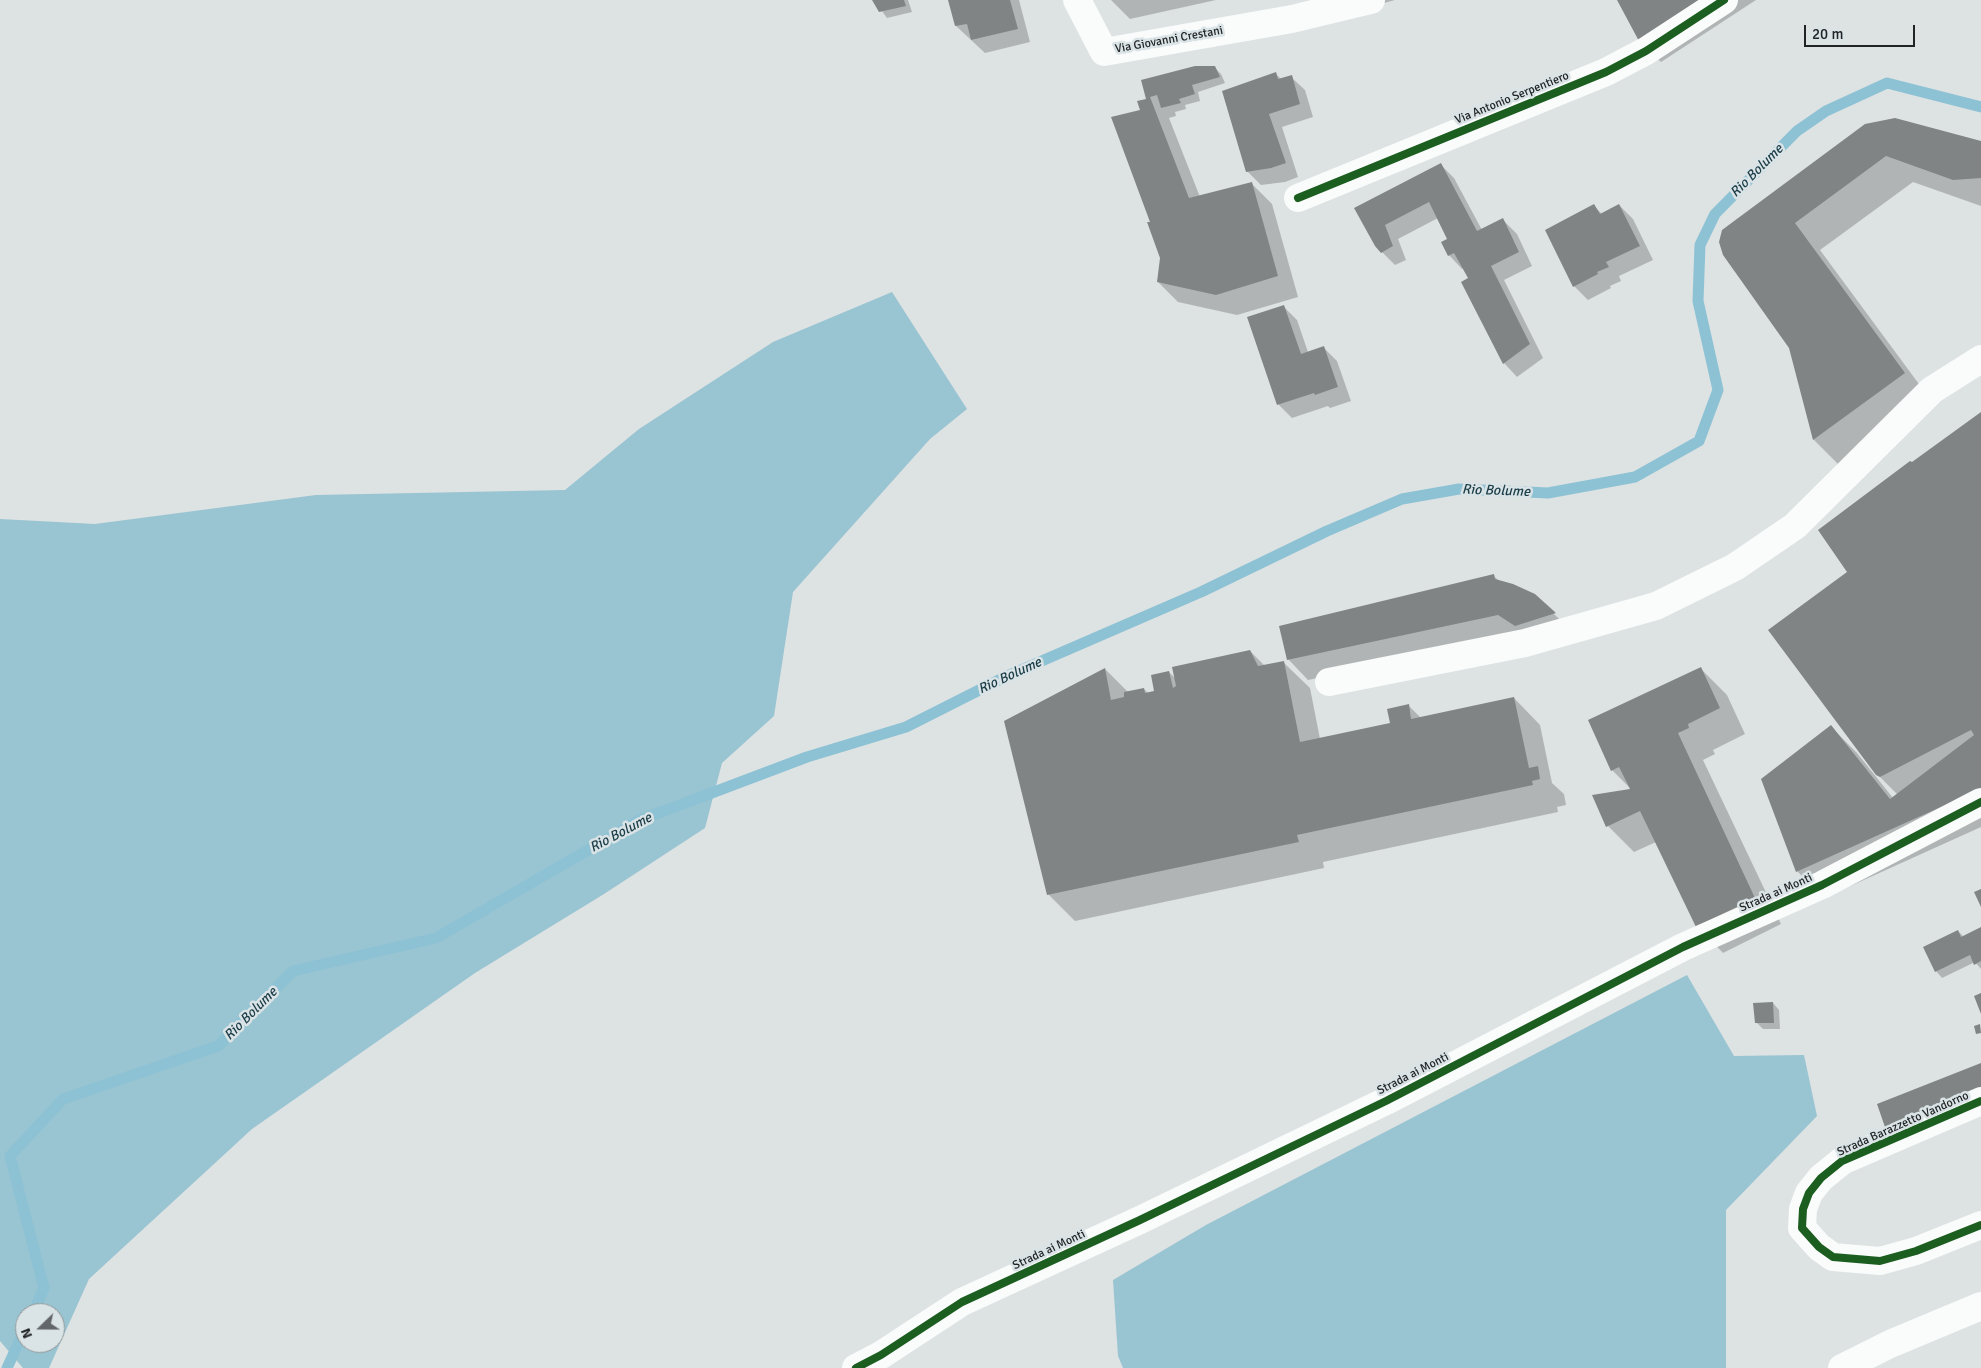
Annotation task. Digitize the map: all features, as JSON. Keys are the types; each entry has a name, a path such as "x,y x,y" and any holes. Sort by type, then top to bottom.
{"street":[{"name":"Via Giovanni Crestani","path":"1077,0 1104,52 1285,10 1371,0"},
{"name":"Via Antonio Serpentiero","path":"1298,198 1606,72 1646,51 1724,0"},
{"path":"1330,682 1525,643 1656,606 1735,567 1795,526 1932,390 1981,359"},
{"name":"Strada ai Monti","path":"856,1368 881,1355 962,1302 1140,1220 1386,1101 1682,947 1822,885 1981,802"},
{"name":"Strada Barazzetto Vandorno","path":"1981,1101 1842,1162 1821,1178 1810,1193 1803,1210 1802,1228 1819,1247 1833,1257 1880,1261 1916,1251 1981,1225"},
{"path":"1842,1368 1890,1344 1981,1306"}],"shaded area":[{"path":"892,292 967,409 930,439 793,592 774,716 722,763 705,828 604,894 475,973 252,1129 89,1279 65,1332 65,1303 15,1303 15,1353 56,1353 49,1368 23,1368 0,1341 0,519 95,524 316,495 565,490 639,429 773,342"},
{"path":"1687,975 1734,1056 1804,1055 1817,1116 1726,1210 1726,1368 1123,1368 1118,1356 1113,1280 1206,1225"}],"building":[{"path":"872,0 904,0 906,6 879,12"},
{"path":"948,0 1010,0 1018,29 971,40 967,24 955,26"},
{"path":"1617,0 1705,0 1640,43"},
{"path":"1195,66 1215,66 1220,77 1192,85 1195,94 1179,99 1181,103 1161,108 1157,95 1150,97 1189,198 1252,182 1278,276 1216,295 1157,282 1160,258 1147,222 1150,222 1111,117 1140,110 1137,101 1146,99 1141,80"},
{"path":"1276,72 1278,79 1292,75 1300,104 1269,114 1286,163 1271,168 1246,172 1222,91"},
{"path":"1895,118 1981,141 1981,178 1953,180 1886,156 1795,223 1905,373 1813,440 1789,348 1723,255 1719,242 1722,230 1865,124"},
{"path":"1441,163 1477,231 1503,218 1519,252 1491,266 1530,344 1503,364 1461,282 1468,278 1454,253 1448,256 1441,242 1447,239 1429,202 1385,225 1393,246 1381,253 1375,246 1354,208"},
{"path":"1594,204 1600,214 1619,204 1640,246 1606,262 1609,267 1573,287 1545,230"},
{"path":"1284,305 1301,354 1324,346 1338,387 1277,405 1247,317"},
{"path":"1981,412 1981,789 1796,872 1761,779 1831,725 1890,799 1974,735 1971,730 1880,777 1876,775 1768,630 1847,572 1818,530 1910,461 1912,462"},
{"path":"1494,574 1495,579 1513,584 1535,594 1556,613 1515,626 1498,615 1287,660 1279,626"},
{"path":"1250,650 1258,666 1284,661 1300,742 1390,723 1387,709 1409,704 1411,719 1514,697 1529,768 1538,766 1540,779 1532,781 1533,785 1297,835 1299,842 1047,895 1004,721 1105,668 1111,700 1124,697 1124,692 1144,688 1145,693 1154,691 1151,675 1169,671 1173,688 1176,686 1172,667"},
{"path":"1701,667 1720,708 1688,724 1689,728 1678,733 1755,898 1696,927 1640,811 1606,827 1592,795 1630,789 1619,767 1611,771 1588,720"},
{"path":"1981,889 1981,907 1974,892"},
{"path":"1981,927 1981,961 1974,965 1970,955 1935,972 1923,947 1958,930 1961,937"},
{"path":"1981,993 1981,1014 1974,996"},
{"path":"1773,1002 1774,1023 1755,1023 1753,1003"},
{"path":"1980,1024 1981,1033 1976,1034 1974,1026"},
{"path":"1981,1063 1981,1092 1886,1130 1877,1104"}],"waterway":[{"name":"Rio Bolume","path":"37,1303 44,1288 10,1156 63,1099 218,1046 293,971 436,938 640,820 807,757 906,727 1007,676 1201,592 1327,531 1402,499 1459,489 1548,493 1635,477 1699,441 1718,390 1698,301 1700,245 1715,214 1797,131 1826,111 1887,83 1981,107"},
{"name":"Rio Bolume","path":"7,1368 15,1351"}],"cycle path":[{"path":"1298,198 1606,72 1646,51 1724,0"},
{"path":"856,1368 881,1355 962,1302 1140,1220 1386,1101 1683,947 1822,885 1981,802"},
{"path":"1981,1101 1842,1161 1821,1178 1809,1193 1803,1209 1802,1228 1819,1247 1833,1257 1880,1261 1916,1251 1981,1225"}]}
